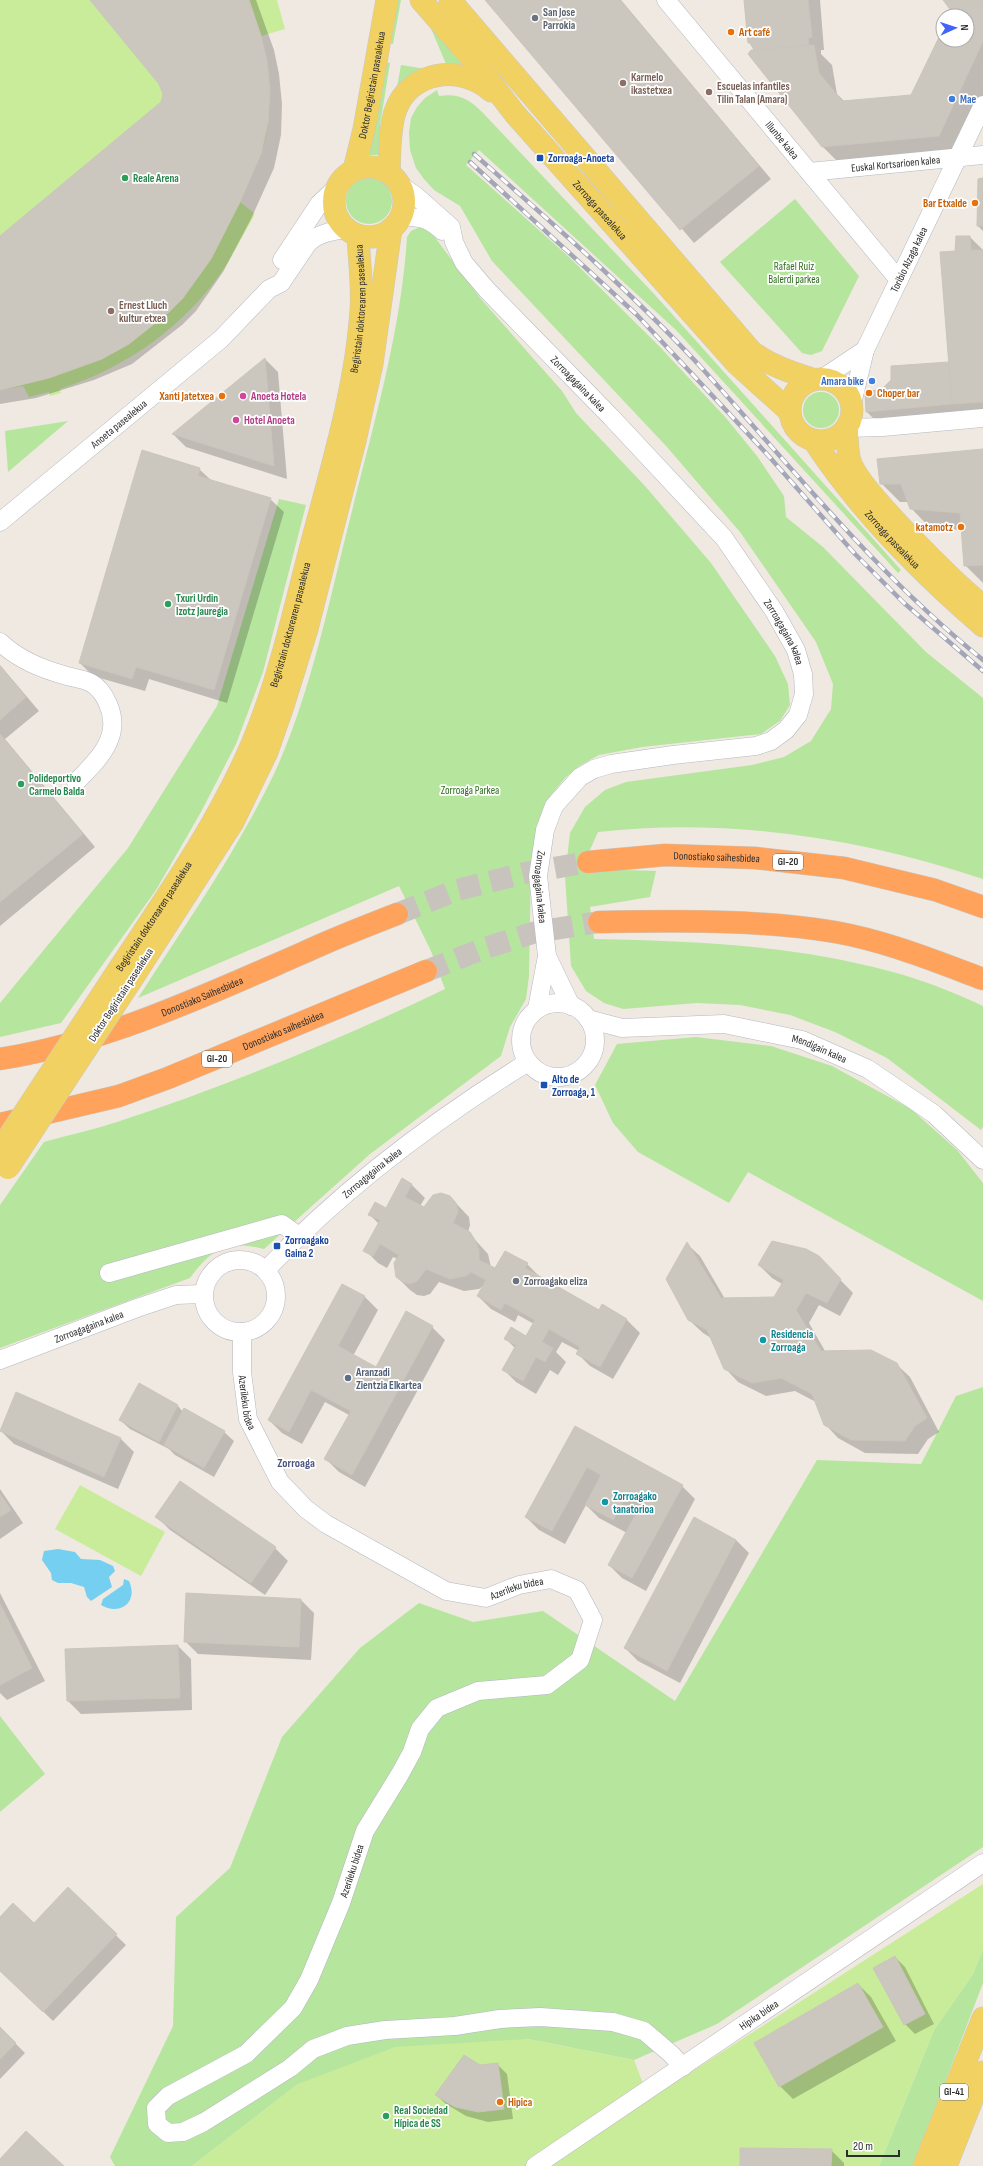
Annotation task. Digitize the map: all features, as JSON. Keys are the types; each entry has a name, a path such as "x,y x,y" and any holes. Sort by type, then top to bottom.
{"highway":[{"name":"Donostiako saihesbidea","path":"588,862 664,855 755,858 837,867 935,890 983,907"},
{"name":"Donostiako Saihesbidea","path":"0,1059 27,1055 116,1030 202,997 397,914"},
{"path":"599,922 671,921 774,924 836,932 906,950 983,979"},
{"name":"Donostiako saihesbidea","path":"0,1124 119,1096 147,1086 190,1070 426,971"}],"main road":[{"name":"Doktor Begiristain pasealekua","path":"354,170 364,129 387,0"},
{"name":"Zorroaga pasealekua","path":"421,0 475,62 515,114 737,364 789,411"},
{"name":"Zorroaga pasealekua","path":"450,0 751,351 763,360 780,368 818,379"},
{"name":"Zorroaga pasealekua","path":"458,0 521,73 529,91"},
{"path":"395,179 372,167 354,170 341,180 337,187 334,198 334,209 338,220 352,232 375,237 396,222 404,206 395,179 390,151 393,121 400,101 415,85 439,74 460,74 475,79 486,87 515,114"},
{"name":"Begiristain doktorearen pasealekua","path":"233,822 267,752 307,629 355,441 372,364 396,222"},
{"name":"Begiristain doktorearen pasealekua","path":"122,978 217,814 251,745 268,700 290,624 350,390 361,310 352,232"},
{"path":"818,379 833,380 842,386 848,394 852,404 852,416 847,428 841,435 832,439 814,441 805,437 797,430 791,421 789,411 790,400 795,391 803,384 818,379"},
{"name":"Zorroaga pasealekua","path":"847,428 850,462 858,476 909,534 983,606"},
{"name":"Zorroaga pasealekua","path":"814,441 843,484 867,513 926,575 983,626"},
{"name":"Doktor Begiristain pasealekua","path":"3,1166 122,978 233,822"},
{"name":"GI-41","path":"924,2166 983,2018"},
{"name":"GI-41","path":"946,2166 983,2072"}],"street":[{"name":"Illunbe kalea","path":"666,0 899,280"},
{"name":"Toribio Alzaga kalea","path":"852,404 865,350 983,105"},
{"name":"Euskal Kortsarioen kalea","path":"808,172 983,155"},
{"name":"Zorroagagaina kalea","path":"395,179 451,228 454,242 464,263 487,290 611,417 724,538 774,611 796,650 803,674 804,694 798,715 786,730 771,741 756,746 673,755 611,764 594,769 580,777 554,806 545,830 540,854 538,876 547,956 537,1009"},
{"name":"Anoeta pasealekua","path":"269,290 271,276 319,204 337,187"},
{"name":"Zorroagagaina kalea","path":"396,222 431,221 454,242"},
{"name":"Anoeta pasealekua","path":"0,522 221,339 269,290 281,283 308,243 314,238 321,234 352,232"},
{"path":"818,379 865,350"},
{"path":"847,428 883,427 983,418"},
{"path":"0,642 20,658 45,669 92,683 104,696 111,712 113,726 110,741 98,761 76,782"},
{"name":"Zorroagagaina kalea","path":"547,956 571,1006"},
{"path":"560,1003 571,1006 581,1011 588,1020 594,1034 593,1050 589,1060 572,1074 560,1077 548,1076 537,1070 528,1062 521,1043 522,1032 525,1023 537,1009 548,1004 560,1003"},
{"name":"Mendigain kalea","path":"588,1020 622,1028 724,1024 802,1040 868,1069 934,1114 983,1160"},
{"path":"593,1050 622,1028"},
{"name":"Zorroagagaina kalea","path":"266,1270 299,1236 355,1186 437,1121 528,1062"},
{"path":"109,1273 282,1224 299,1236"},
{"path":"248,1260 266,1270 273,1280 276,1292 275,1304 271,1314 263,1324 253,1330 242,1332 227,1330 214,1322 206,1309 203,1294 205,1284 210,1274 217,1266 227,1261 248,1260"},
{"name":"Zorroagagaina kalea","path":"0,1360 163,1300 176,1296 203,1294"},
{"name":"Azerileku bidea","path":"242,1332 242,1372 248,1419 280,1482 306,1509 326,1524 446,1590 486,1598 519,1585 551,1579 577,1590 593,1620 580,1660 546,1685 478,1691 437,1708 420,1729 412,1752 365,1831 342,1903 309,1980 293,2008 246,2054 168,2096 156,2108 157,2124 168,2133 183,2132 204,2122 290,2068 313,2049 347,2036 384,2030 455,2026 500,2019 540,2017 613,2022 644,2031 671,2054 683,2068"},
{"name":"Hipika bidea","path":"535,2166 683,2068 983,1863"}],"green space":[{"name":"Reale Arena","path":"0,0 277,0 285,29 261,36 267,65 269,95 268,125 261,154 240,202 254,213 254,216 225,267 210,288 192,308 153,342 108,369 60,389 61,393 50,396 49,392 29,397 23,386 0,390"},
{"path":"395,0 401,0 393,44 388,43"},
{"path":"425,14 474,68 446,64"},
{"path":"384,62 390,63 380,125 382,155 366,155"},
{"path":"401,65 426,69 397,87"},
{"path":"437,90 439,96 446,95 464,98 474,104 483,113 655,295 901,570 898,573 676,330 479,150 466,165 569,257 659,346 726,418 757,456 784,496 786,517 823,547 926,652 983,698 983,879 889,852 793,834 744,829 695,827 647,828 598,832 589,852 590,869 656,871 650,897 590,907 594,939 706,943 817,955 853,962 913,978 949,991 983,1006 983,1127 981,1130 887,1058 835,1032 790,1015 740,1005 697,1003 623,1009 604,1003 586,991 571,966 565,876 570,833 585,807 605,790 626,782 752,765 784,757 811,741 831,709 833,684 816,642 740,532 667,447 492,261 460,206 434,190 416,168 410,150 409,133 411,118 417,107 425,98"},
{"path":"364,178 374,178 382,182 388,188 392,196 392,206 388,214 382,220 374,224 364,224 356,220 350,214 346,206 346,196 350,188 356,182"},
{"name":"Rafael Ruiz Balerdi parkea","path":"795,199 859,276 822,351 811,355 802,353 720,262"},
{"name":"Zorroaga Parkea","path":"418,228 425,228 431,232 481,299 562,391 576,413 645,486 711,563 775,656 788,684 790,705 780,721 761,734 642,747 599,755 579,766 566,777 551,795 538,826 531,861 529,976 526,999 510,1027 501,1056 370,1154 264,1249 251,1246 231,1246 222,1249 214,1253 206,1260 190,1278 0,1348 0,1205 44,1142 99,1128 201,1093 324,1044 445,989 431,951 399,886 138,998 227,860 243,832 274,774 298,714 326,618 376,417 399,309 407,237 411,231"},
{"path":"825,392 834,397 838,403 838,417 834,423 825,428 817,428 808,423 804,417 803,406 808,397 814,393"},
{"path":"68,421 8,472 5,431"},
{"path":"279,499 306,505 263,672 236,744 201,812 156,890 61,1023 0,1037 0,1003 128,848 217,706"},
{"path":"696,1037 771,1046 832,1066 911,1109 957,1150 983,1183 983,1301 748,1172 729,1203 638,1152 613,1123 595,1085 617,1044"},
{"path":"983,1387 983,1847 717,2024 634,2060 528,2039 298,2084 192,2166 115,2166 110,2157 173,2026 176,1917 230,1868 282,1737 360,1648 419,1603 473,1622 543,1611 675,1701 817,1460 921,1464 956,1396"},
{"path":"80,1485 165,1532 141,1576 55,1529"},
{"path":"0,1716 45,1774 0,1812"},
{"path":"983,1884 983,1949 973,1974 934,2030 879,2166 192,2166 298,2084 395,2047 528,2039 634,2060 649,2099"},
{"path":"983,1949 983,1983 913,2166 879,2166 934,2030 973,1974"}],"water":[{"path":"58,1549 75,1552 81,1559 100,1560 113,1566 115,1571 109,1577 112,1587 91,1601 87,1597 84,1587 71,1583 58,1583 52,1580 51,1573 42,1560 44,1551"},
{"path":"124,1579 129,1581 131,1589 131,1596 126,1605 114,1609 101,1605 103,1599 123,1585"}],"building":[{"name":"Reale Arena","path":"90,0 249,0 261,36 267,61 270,91 268,122 261,154 240,202 211,259 183,298 169,312 129,344 102,359 49,378 0,390 0,236 161,102 163,94 159,84"},
{"name":"Karmelo ikastetxea","path":"485,0 620,0 759,166 680,230"},
{"name":"San Jose Parrokia","path":"508,0 556,0 561,7 533,30"},
{"path":"744,0 808,0 812,37 808,38 809,45 754,50 750,43 748,43"},
{"path":"943,0 983,0 983,41 939,136 822,147 748,54 751,50 814,45 819,73 842,101 911,95 935,46 935,48 975,48 975,8 949,8"},
{"path":"983,178 983,226 977,226 978,179"},
{"path":"956,236 970,236 971,250 983,250 983,402 952,404 940,252 955,251"},
{"name":"Anoeta Hotela","path":"265,358 274,466 172,434"},
{"path":"949,362 952,404 866,412 865,392 882,389 891,380 891,366"},
{"path":"983,449 983,565 964,566 960,513 910,509 901,484 880,484 877,459"},
{"name":"Txuri Urdin Izotz Jauregia","path":"142,450 200,468 198,476 271,498 214,690 136,667 132,679 79,663"},
{"path":"0,666 26,697 0,720"},
{"name":"Polideportivo Carmelo Balda","path":"0,734 83,834 0,902"},
{"name":"Zorroagako eliza","path":"402,1178 412,1184 405,1197 424,1207 433,1195 441,1193 450,1196 456,1203 458,1212 453,1223 470,1232 479,1250 479,1260 495,1268 505,1251 528,1263 525,1268 599,1310 602,1304 627,1319 600,1367 576,1354 580,1347 549,1329 542,1342 553,1348 545,1362 536,1357 523,1381 502,1370 516,1345 504,1339 511,1327 526,1336 535,1320 505,1303 501,1310 477,1296 486,1280 471,1272 466,1276 450,1279 426,1269 417,1281 410,1284 403,1282 396,1277 394,1263 399,1255 380,1244 373,1256 363,1251 380,1220 368,1215 375,1202 386,1208"},
{"name":"Residencia Zorroaga","path":"772,1241 806,1249 819,1256 841,1279 827,1303 806,1293 796,1310 821,1351 871,1350 897,1363 927,1418 915,1426 905,1441 851,1440 824,1425 812,1394 781,1378 752,1383 724,1369 707,1330 688,1320 666,1279 687,1242 721,1298 774,1297 784,1280 758,1265"},
{"name":"Aranzadi Zientzia Elkartea","path":"342,1284 365,1296 338,1346 376,1367 406,1311 433,1326 352,1475 324,1459 351,1411 311,1390 289,1432 268,1420"},
{"path":"139,1383 178,1405 159,1442 119,1420"},
{"path":"16,1392 121,1438 104,1477 0,1431"},
{"path":"184,1408 225,1431 204,1468 164,1445"},
{"name":"Zorroagako tanatorioa","path":"575,1426 683,1485 632,1578 608,1565 644,1499 629,1491 613,1520 585,1505 601,1475 587,1467 552,1531 525,1517"},
{"path":"180,1481 276,1547 251,1583 155,1517"},
{"path":"0,1494 11,1510 0,1517"},
{"path":"694,1517 736,1540 667,1671 624,1648"},
{"path":"186,1593 301,1599 299,1647 184,1642"},
{"path":"0,1604 32,1668 0,1685"},
{"path":"178,1645 180,1698 67,1701 65,1649"},
{"path":"68,1887 117,1934 43,2012 0,1971 0,1917 13,1903 34,1923"},
{"path":"895,1956 925,2014 904,2025 873,1968"},
{"path":"858,1983 883,2027 779,2087 754,2043"},
{"path":"0,2027 16,2043 0,2059"},
{"path":"464,2055 480,2065 498,2063 504,2109 478,2112 455,2107 435,2095"},
{"path":"26,2131 64,2166 0,2166 0,2159"},
{"path":"740,2148 832,2149 831,2166 740,2166"}],"tunnel":[{"path":"397,914 457,890 525,873 588,862"},
{"path":"426,971 485,948 536,932 599,922"}],"railway":[{"path":"474,154 589,256 644,309 698,364 835,518 870,555 906,592 983,660"},
{"path":"470,162 636,314 766,453 855,554 904,603 983,671"}],"place":[{"name":"San Jose Parrokia","path":"535,18"},
{"name":"Art café","path":"731,32"},
{"name":"Karmelo ikastetxea","path":"623,83"},
{"name":"Escuelas infantiles Tilin Talan (Amara)","path":"709,92"},
{"name":"Mae","path":"952,99"},
{"name":"Zorroaga-Anoeta","path":"540,158"},
{"name":"Reale Arena","path":"125,178"},
{"name":"Bar Etxalde","path":"975,203"},
{"name":"Ernest Lluch kultur etxea","path":"111,311"},
{"name":"Amara bike","path":"872,381"},
{"name":"Choper bar","path":"869,393"},
{"name":"Xanti Jatetxea","path":"222,396"},
{"name":"Anoeta Hotela","path":"243,396"},
{"name":"Hotel Anoeta","path":"236,420"},
{"name":"katamotz","path":"961,527"},
{"name":"Txuri Urdin Izotz Jauregia","path":"168,604"},
{"name":"Polideportivo Carmelo Balda","path":"21,784"},
{"name":"Alto de Zorroaga, 1","path":"544,1085"},
{"name":"Zorroagako Gaina 2","path":"277,1246"},
{"name":"Zorroagako eliza","path":"516,1281"},
{"name":"Residencia Zorroaga","path":"763,1340"},
{"name":"Aranzadi Zientzia Elkartea","path":"348,1378"},
{"name":"Zorroagako tanatorioa","path":"605,1502"},
{"name":"Hipica","path":"500,2102"},
{"name":"Real Sociedad Hípica de SS","path":"386,2116"}],"district":[{"name":"Zorroaga","path":"296,1463"}]}
